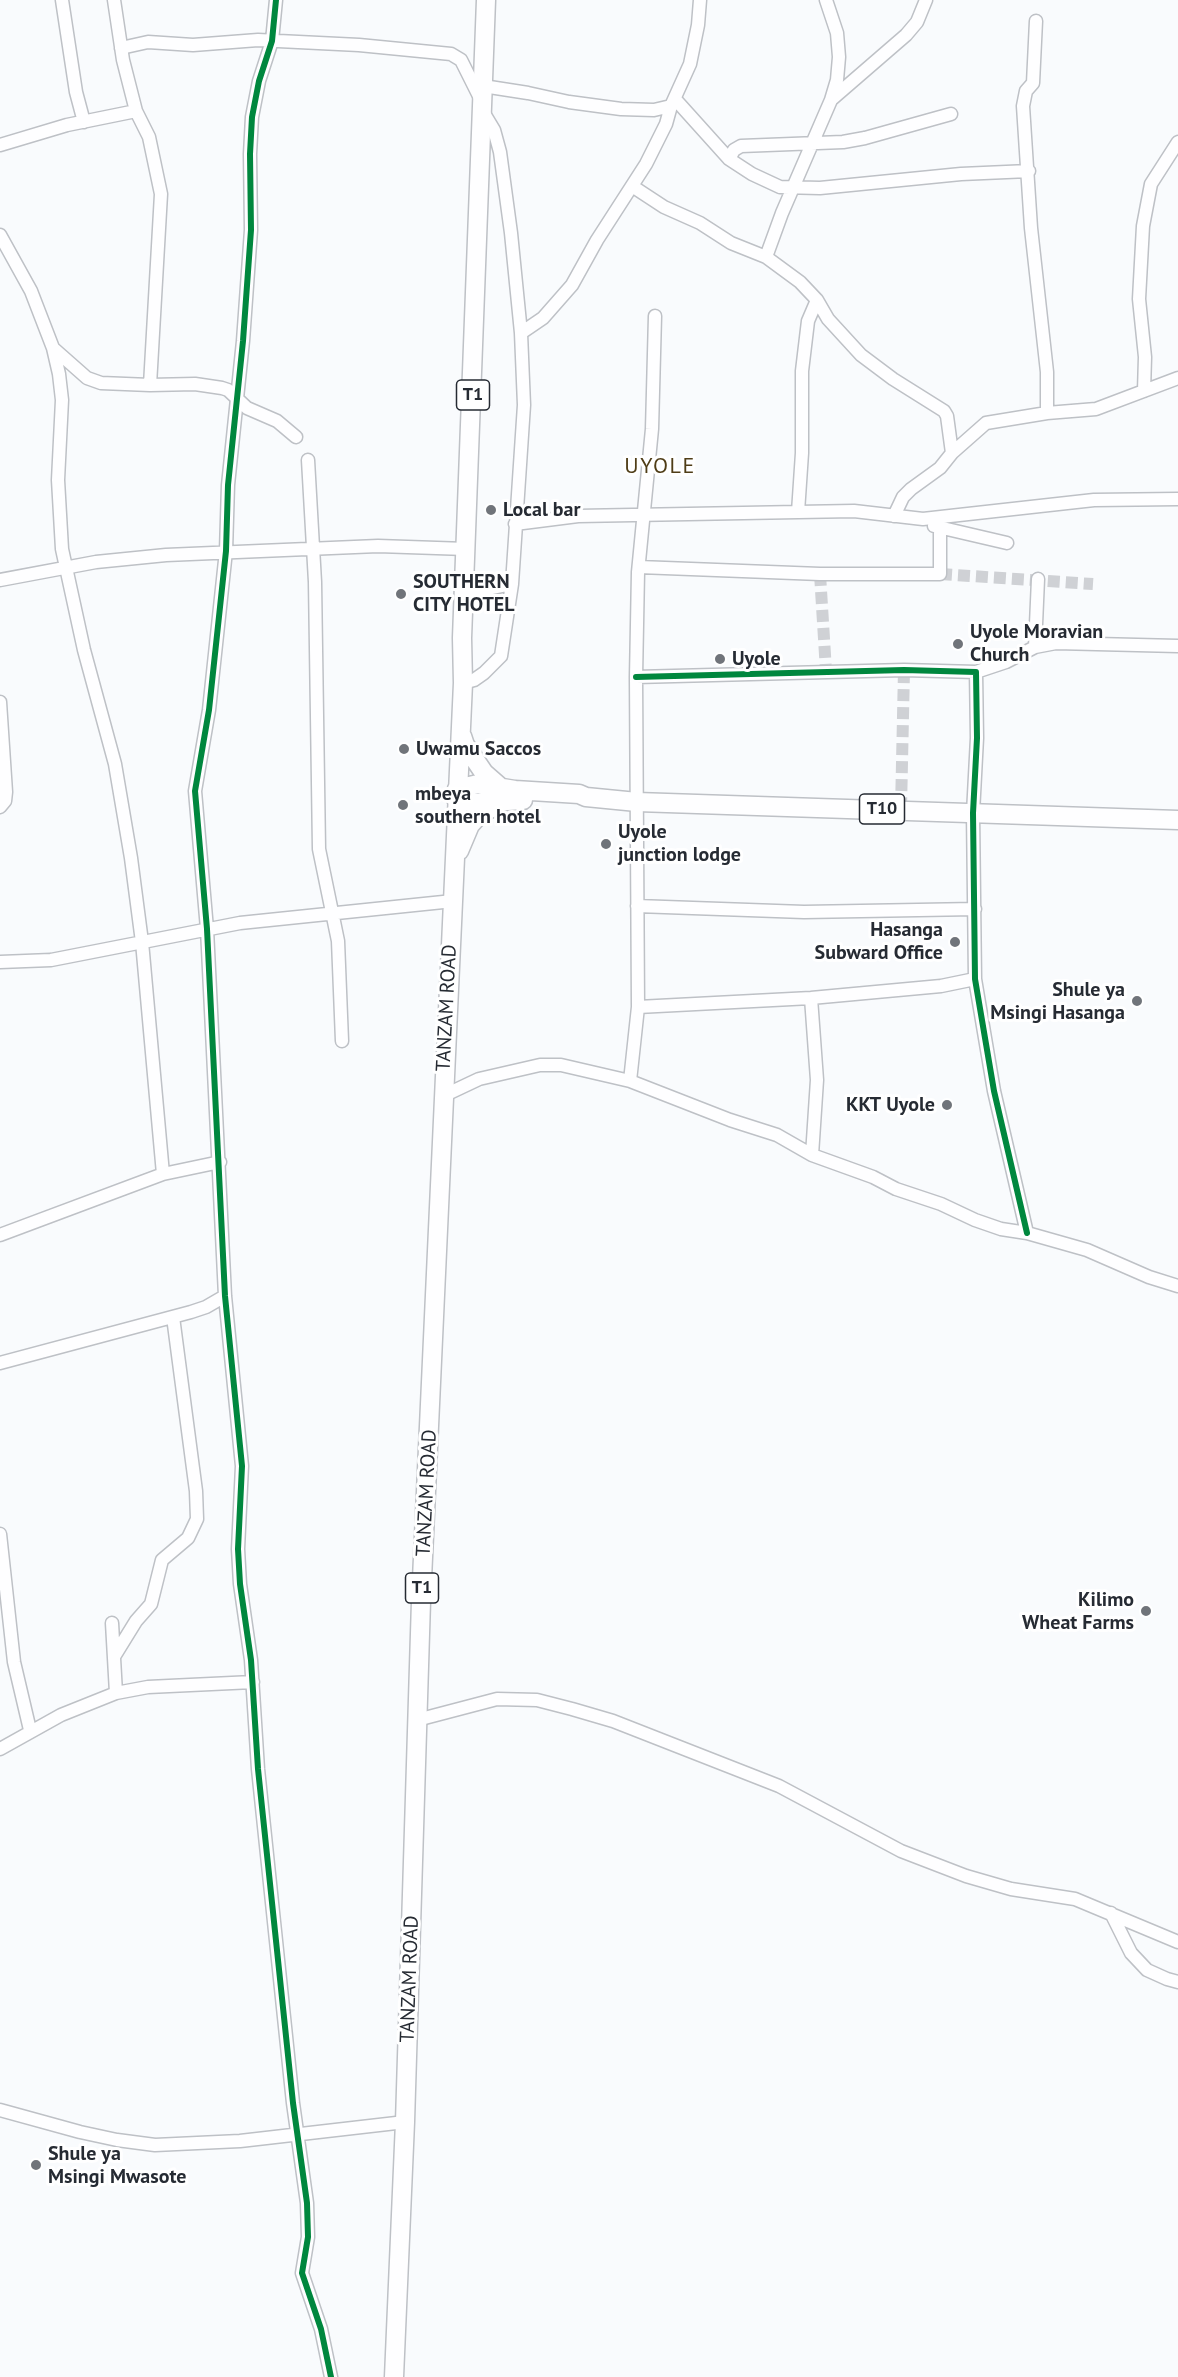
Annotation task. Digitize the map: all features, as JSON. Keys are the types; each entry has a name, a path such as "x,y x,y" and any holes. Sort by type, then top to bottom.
{"highway":[{"name":"T1","path":"457,794 463,683 464,594 486,0"},
{"path":"454,862 470,825 504,794 490,781 471,756 460,728"},
{"name":"T10","path":"457,794 476,803 504,794 579,794 586,797 637,802 1178,820"},
{"name":"TANZAM ROAD","path":"394,2377 405,2122 417,1720 457,794"}],"street":[{"path":"62,0 76,92 84,122"},
{"path":"114,0 121,48 136,111 149,137 161,195 150,385"},
{"path":"276,0 272,41 259,81 252,117 251,230 243,341 228,485 226,551 209,710 195,790 207,929 225,1296 242,1466 239,1573 253,1682 258,1769 297,2133 309,2221 302,2273 321,2329 331,2377"},
{"path":"521,333 543,318 572,285 597,240 654,151 690,64 698,25 700,0"},
{"path":"766,257 831,100 837,80 839,57 837,33 826,0"},
{"path":"831,100 906,35 917,22 926,0"},
{"path":"1036,21 1033,83 1026,91 1023,106 1031,228 1047,372 1047,413"},
{"path":"121,48 158,41 193,45 258,40 359,45 457,56 467,71 482,99 500,152 521,333 524,405 512,584 501,656 484,673 474,680 463,683"},
{"path":"482,99 528,93 569,102 621,109 654,110 673,102"},
{"path":"673,102 729,159 780,186 819,188 961,174 1029,171"},
{"path":"0,145 84,122 136,111"},
{"path":"729,159 734,150 741,146 811,145 865,138 951,114"},
{"path":"1144,392 1145,357 1139,299 1143,226 1151,184 1178,142"},
{"path":"632,186 664,207 699,223 731,243 766,257 800,282 861,355 892,379 944,411 947,417 952,453"},
{"path":"0,235 31,291 53,348 59,374 62,400 58,480 62,549 84,650 114,764 131,858 142,942 162,1174"},
{"path":"798,512 802,453 802,372 808,321 817,300"},
{"path":"630,1081 638,1007 636,677 639,567 651,429 655,316"},
{"path":"53,348 93,381 150,385 211,385 228,390 247,408 277,421 296,437"},
{"path":"894,516 903,497 940,468 952,453 986,423 1047,413 1096,409 1178,378"},
{"path":"308,460 311,547 315,582 319,849 333,914 339,956 342,1041"},
{"path":"515,524 578,516 854,511 923,519 1094,500 1178,499"},
{"path":"923,519 940,529 1007,543"},
{"path":"639,567 820,574 940,574 940,529"},
{"path":"0,580 140,557 226,551 378,546 466,549"},
{"path":"1035,647 1038,579"},
{"path":"464,594 512,584"},
{"path":"636,677 871,671 976,672 1006,662 1035,647 1056,643 1178,646"},
{"path":"976,672 975,979 994,1091 1027,1233"},
{"path":"0,702 6,792 0,807"},
{"path":"0,962 51,960 207,929 269,920 453,901"},
{"path":"637,906 804,912 975,909"},
{"path":"638,1007 811,998 941,987 975,979"},
{"path":"811,998 817,1080 812,1155"},
{"path":"443,1096 479,1079 540,1065 561,1065 630,1081 777,1135 812,1155 941,1204 975,1220 1001,1229 1027,1233 1087,1250 1149,1277 1178,1286"},
{"path":"0,1235 17,1231 162,1174 220,1162"},
{"path":"0,1363 173,1317 206,1307 225,1296"},
{"path":"116,1654 136,1621 151,1604 162,1560 188,1538 197,1519 196,1491 173,1317"},
{"path":"0,1534 14,1662 30,1730"},
{"path":"112,1623 116,1654 116,1693"},
{"path":"0,1749 30,1730 116,1693 148,1687 253,1682"},
{"path":"417,1720 497,1698 537,1700 614,1721 780,1786 901,1851 966,1876 1011,1889 1075,1899 1178,1942"},
{"path":"1111,1913 1131,1953 1147,1970 1167,1980 1178,1982"},
{"path":"0,2110 90,2134 155,2145 240,2141 405,2122"}],"tunnel":[{"path":"820,574 826,671"},
{"path":"940,574 1093,584"},
{"path":"901,809 904,670"}],"cycle path":[{"path":"276,0 272,41 259,81 252,117 251,230 243,341 228,485 226,551 209,710 195,791 207,929 225,1296 242,1466 238,1549 240,1584 251,1660 258,1769 293,2103 307,2203 308,2237 302,2273 321,2329 331,2377"},
{"path":"636,677 904,670 976,672 977,738 973,813 975,979 994,1091 1027,1233"}],"place":[{"name":"Local bar","path":"491,510"},
{"name":"SOUTHERN CITY HOTEL","path":"401,594"},
{"name":"Uyole Moravian Church","path":"958,644"},
{"name":"Uyole","path":"720,659"},
{"name":"Uwamu Saccos","path":"404,749"},
{"name":"mbeya southern hotel","path":"403,805"},
{"name":"Uyole junction lodge","path":"606,844"},
{"name":"Hasanga Subward Office","path":"955,942"},
{"name":"Shule ya Msingi Hasanga","path":"1137,1001"},
{"name":"KKT Uyole","path":"947,1105"},
{"name":"Kilimo Wheat Farms","path":"1146,1611"},
{"name":"Shule ya Msingi Mwasote","path":"36,2165"}],"district":[{"name":"UYOLE","path":"660,467"}]}
